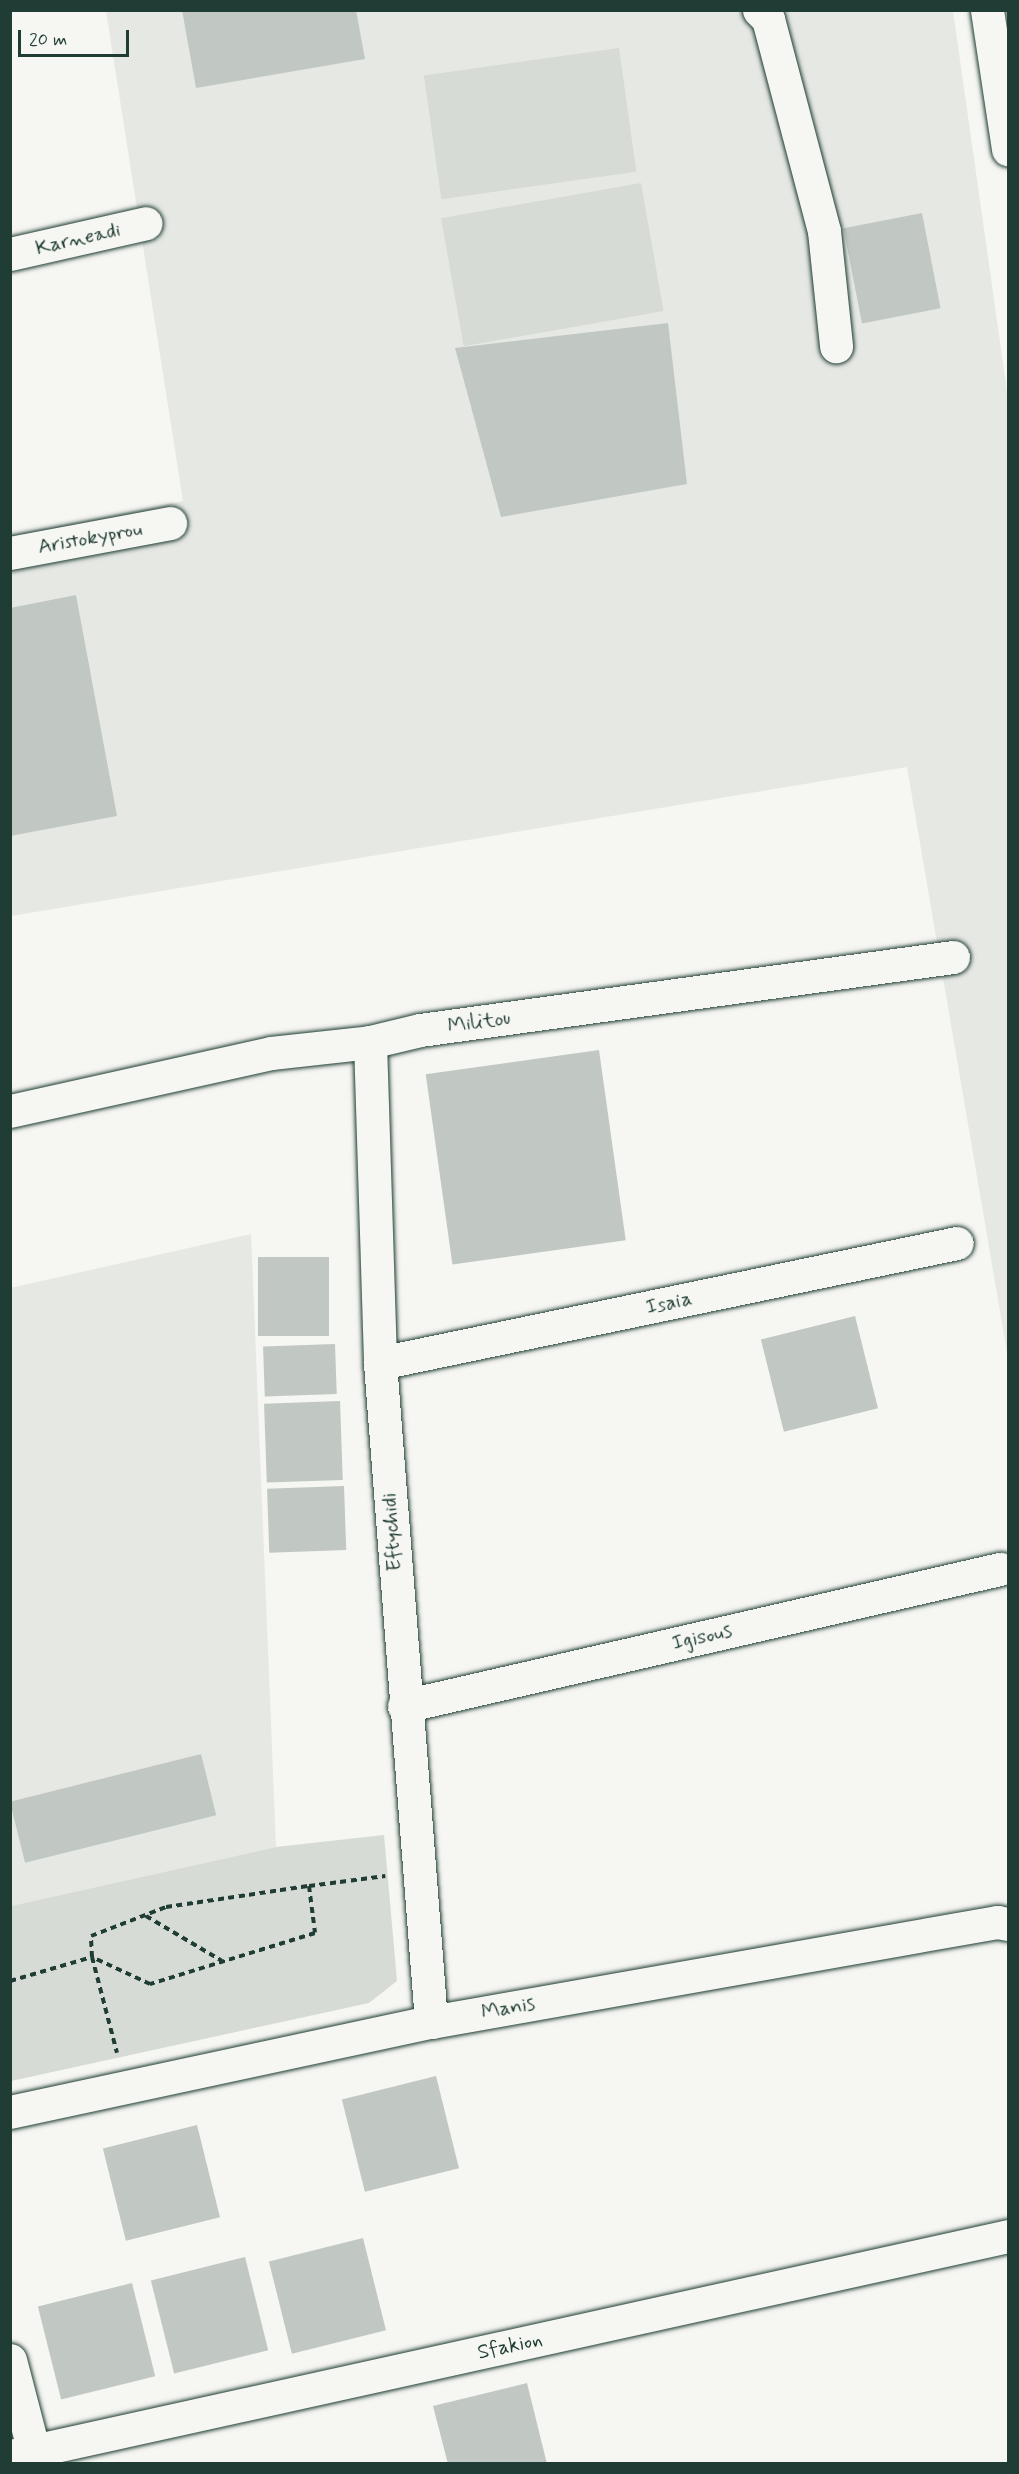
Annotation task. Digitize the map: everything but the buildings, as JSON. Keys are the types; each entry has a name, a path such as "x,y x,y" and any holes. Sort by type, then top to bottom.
{"street":[{"path":"759,10 768,19 824,231 836,346"},
{"path":"987,10 1003,61 1008,149"},
{"name":"Karneadi","path":"10,254 146,223"},
{"name":"Aristokyprou","path":"10,553 170,524"},
{"name":"Militou","path":"10,1111 271,1053 370,1042 420,1030 953,957"},
{"name":"Eftychidi","path":"370,1042 381,1363 404,1706 431,2022"},
{"name":"Isaia","path":"381,1363 957,1243"},
{"name":"Igisous","path":"404,1706 1000,1569"},
{"name":"Manis","path":"10,2112 431,2022 997,1922 1008,1924"},
{"name":"Sfakion","path":"27,2457 1008,2236"},
{"path":"10,2360 27,2457"}],"path":[{"path":"120,2066 92,1957 91,1936 166,1907 418,1871"},
{"path":"10,1981 92,1957 150,1984 315,1932 309,1886"},
{"path":"145,1915 223,1961"}],"shaded area":[{"path":"106,11 953,11 1008,398 1008,1358 907,767 11,916 11,535 183,501"},
{"path":"619,48 636,172 441,199 424,75"},
{"path":"641,183 664,311 464,346 441,218"},
{"path":"251,1234 276,1847 11,1906 10,1288"},
{"path":"384,1835 397,1981 369,2003 11,2081 11,1906 276,1847"}]}
